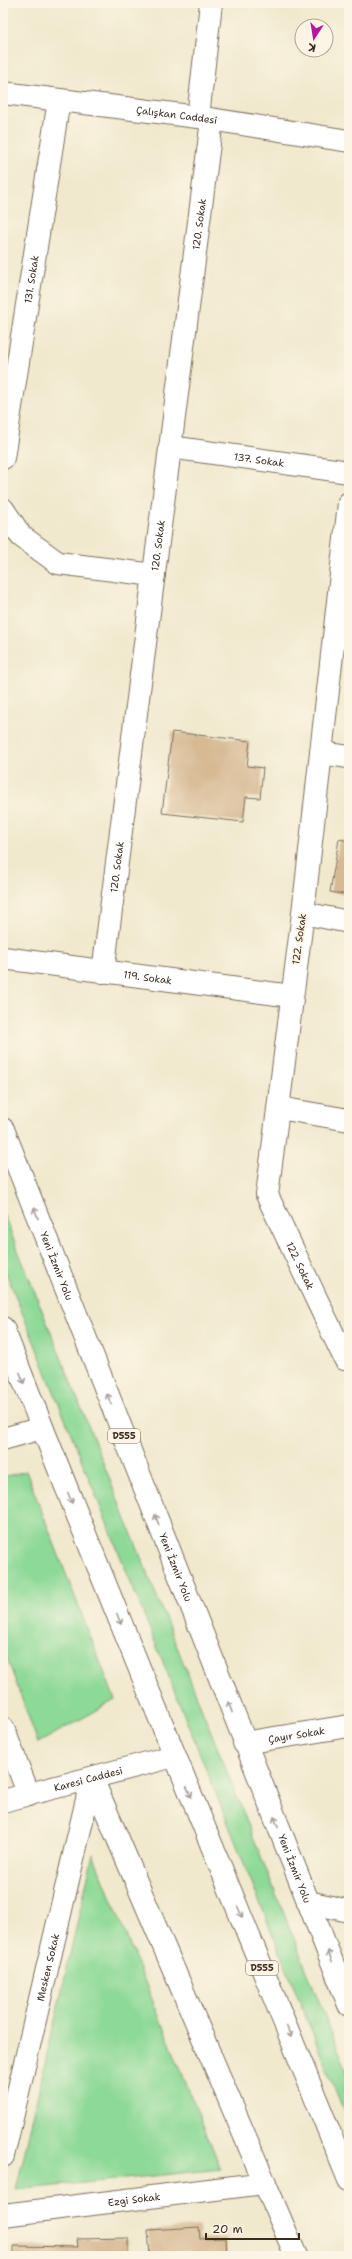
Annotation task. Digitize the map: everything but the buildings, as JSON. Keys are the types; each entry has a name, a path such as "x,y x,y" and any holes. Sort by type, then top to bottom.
{"main road":[{"name":"120. Sokak","path":"103,972 170,447 205,118 211,3"},
{"name":"Çalışkan Caddesi","path":"3,93 205,118 349,141"},
{"name":"131. Sokak","path":"3,458 59,100"},
{"name":"137. Sokak","path":"170,447 349,472"},
{"name":"122. Sokak","path":"347,1359 267,1195 303,913 321,753 344,590 349,503"},
{"path":"3,509 21,536 58,563 154,575"},
{"path":"321,753 349,757"},
{"path":"303,913 349,922"},
{"name":"119. Sokak","path":"3,958 292,996"},
{"path":"279,1108 349,1120"},
{"name":"Yeni İzmir Yolu","path":"3,1129 244,1743 349,2005"},
{"name":"D555","path":"3,1328 174,1756 232,1893 349,2180"},
{"path":"3,1439 42,1428"},
{"name":"Çayır Sokak","path":"244,1743 349,1726"},
{"path":"3,1728 29,1795"},
{"name":"Karesi Caddesi","path":"3,1801 174,1756"},
{"path":"92,1778 296,2256"},
{"name":"Mesken Sokak","path":"3,2156 92,1778"},
{"path":"308,1902 349,1911"},
{"name":"Ezgi Sokak","path":"3,2215 265,2183"}],"green space":[{"path":"3,1213 349,2076 349,2124 3,1265"},
{"path":"26,1471 115,1700 38,1743 3,1647 3,1477"},
{"path":"93,1854 221,2169 16,2190"}]}
